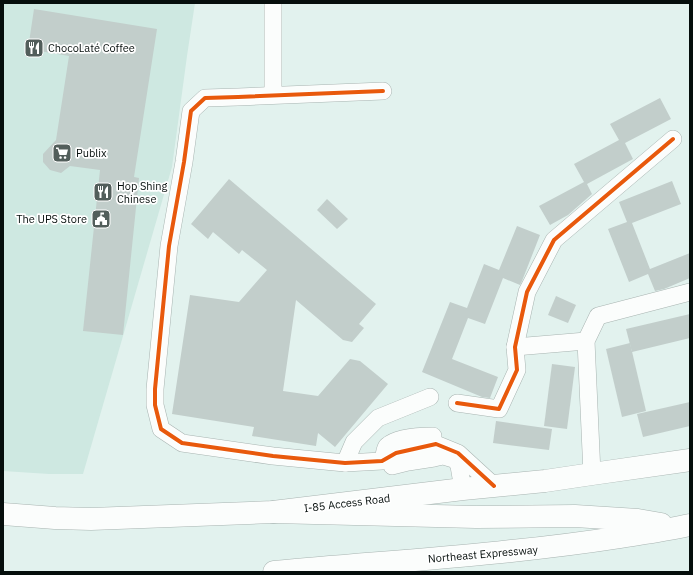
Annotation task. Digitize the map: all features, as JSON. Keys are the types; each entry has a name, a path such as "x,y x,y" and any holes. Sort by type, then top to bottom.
{"main road":[{"name":"I-85 Access Road","path":"3,514 91,519 273,512 463,489 545,481 690,460"},
{"path":"273,512 476,517 575,516 638,520 685,526"},
{"name":"Northeast Expressway","path":"274,572 535,549 589,542 685,526"}],"street":[{"path":"273,95 274,11"},
{"path":"383,91 205,98 191,111 184,162 169,246 155,389 155,405 161,429 182,443 273,456 345,463 382,460 396,453 436,444 458,454 494,486"},
{"path":"458,403 500,409 517,370 515,347 527,292 554,240 673,139"},
{"path":"592,474 586,341 598,316 690,292"},
{"path":"515,347 586,341"},
{"path":"345,463 354,442 378,418 430,397"},
{"path":"411,449 434,458 443,456 456,460 459,466 463,489"}],"shaded area":[{"path":"3,3 195,3 172,167 83,474 49,474 3,471"}],"building":[{"path":"34,9 157,29 134,177 139,178 123,335 83,331 100,170 70,166 61,173 50,170 43,162 43,154 56,140 69,56 28,49"},
{"path":"660,98 671,119 625,143 633,159 587,184 592,194 568,215 550,225 539,206 584,182 574,164 619,140 610,124"},
{"path":"229,179 376,304 359,324 364,328 352,342 343,340 296,300 283,391 318,396 350,359 360,361 388,384 335,447 318,433 316,446 252,436 254,427 172,414 190,295 239,302 267,270 242,250 239,254 213,232 208,239 191,224"},
{"path":"672,181 681,204 632,223 650,269 690,253 690,278 664,289 655,291 648,274 629,282 608,229 627,222 619,202"},
{"path":"327,199 348,219 337,229 317,210"},
{"path":"517,226 540,235 522,281 520,285 503,278 485,324 468,318 452,359 498,377 490,398 482,397 422,372 450,302 467,308 484,264 499,270"},
{"path":"556,296 576,305 568,323 548,315"},
{"path":"690,314 690,338 632,352 626,329"},
{"path":"630,343 646,411 622,417 606,349"},
{"path":"552,364 575,367 567,429 544,426"},
{"path":"690,402 690,426 643,437 637,414"},
{"path":"496,421 552,429 549,450 493,443"}],"cycle path":[{"path":"383,91 205,98 191,111 184,162 169,246 155,389 155,405 161,429 182,443 273,456 345,463 382,461 396,453 436,444 458,453 494,486"},
{"path":"457,403 499,409 517,370 515,347 527,292 554,240 673,139"}],"place":[{"name":"ChocoLaté Coffee","path":"34,48"},
{"name":"Publix","path":"62,153"},
{"name":"Hop Shing Chinese","path":"103,192"},
{"name":"The UPS Store","path":"101,219"}]}
